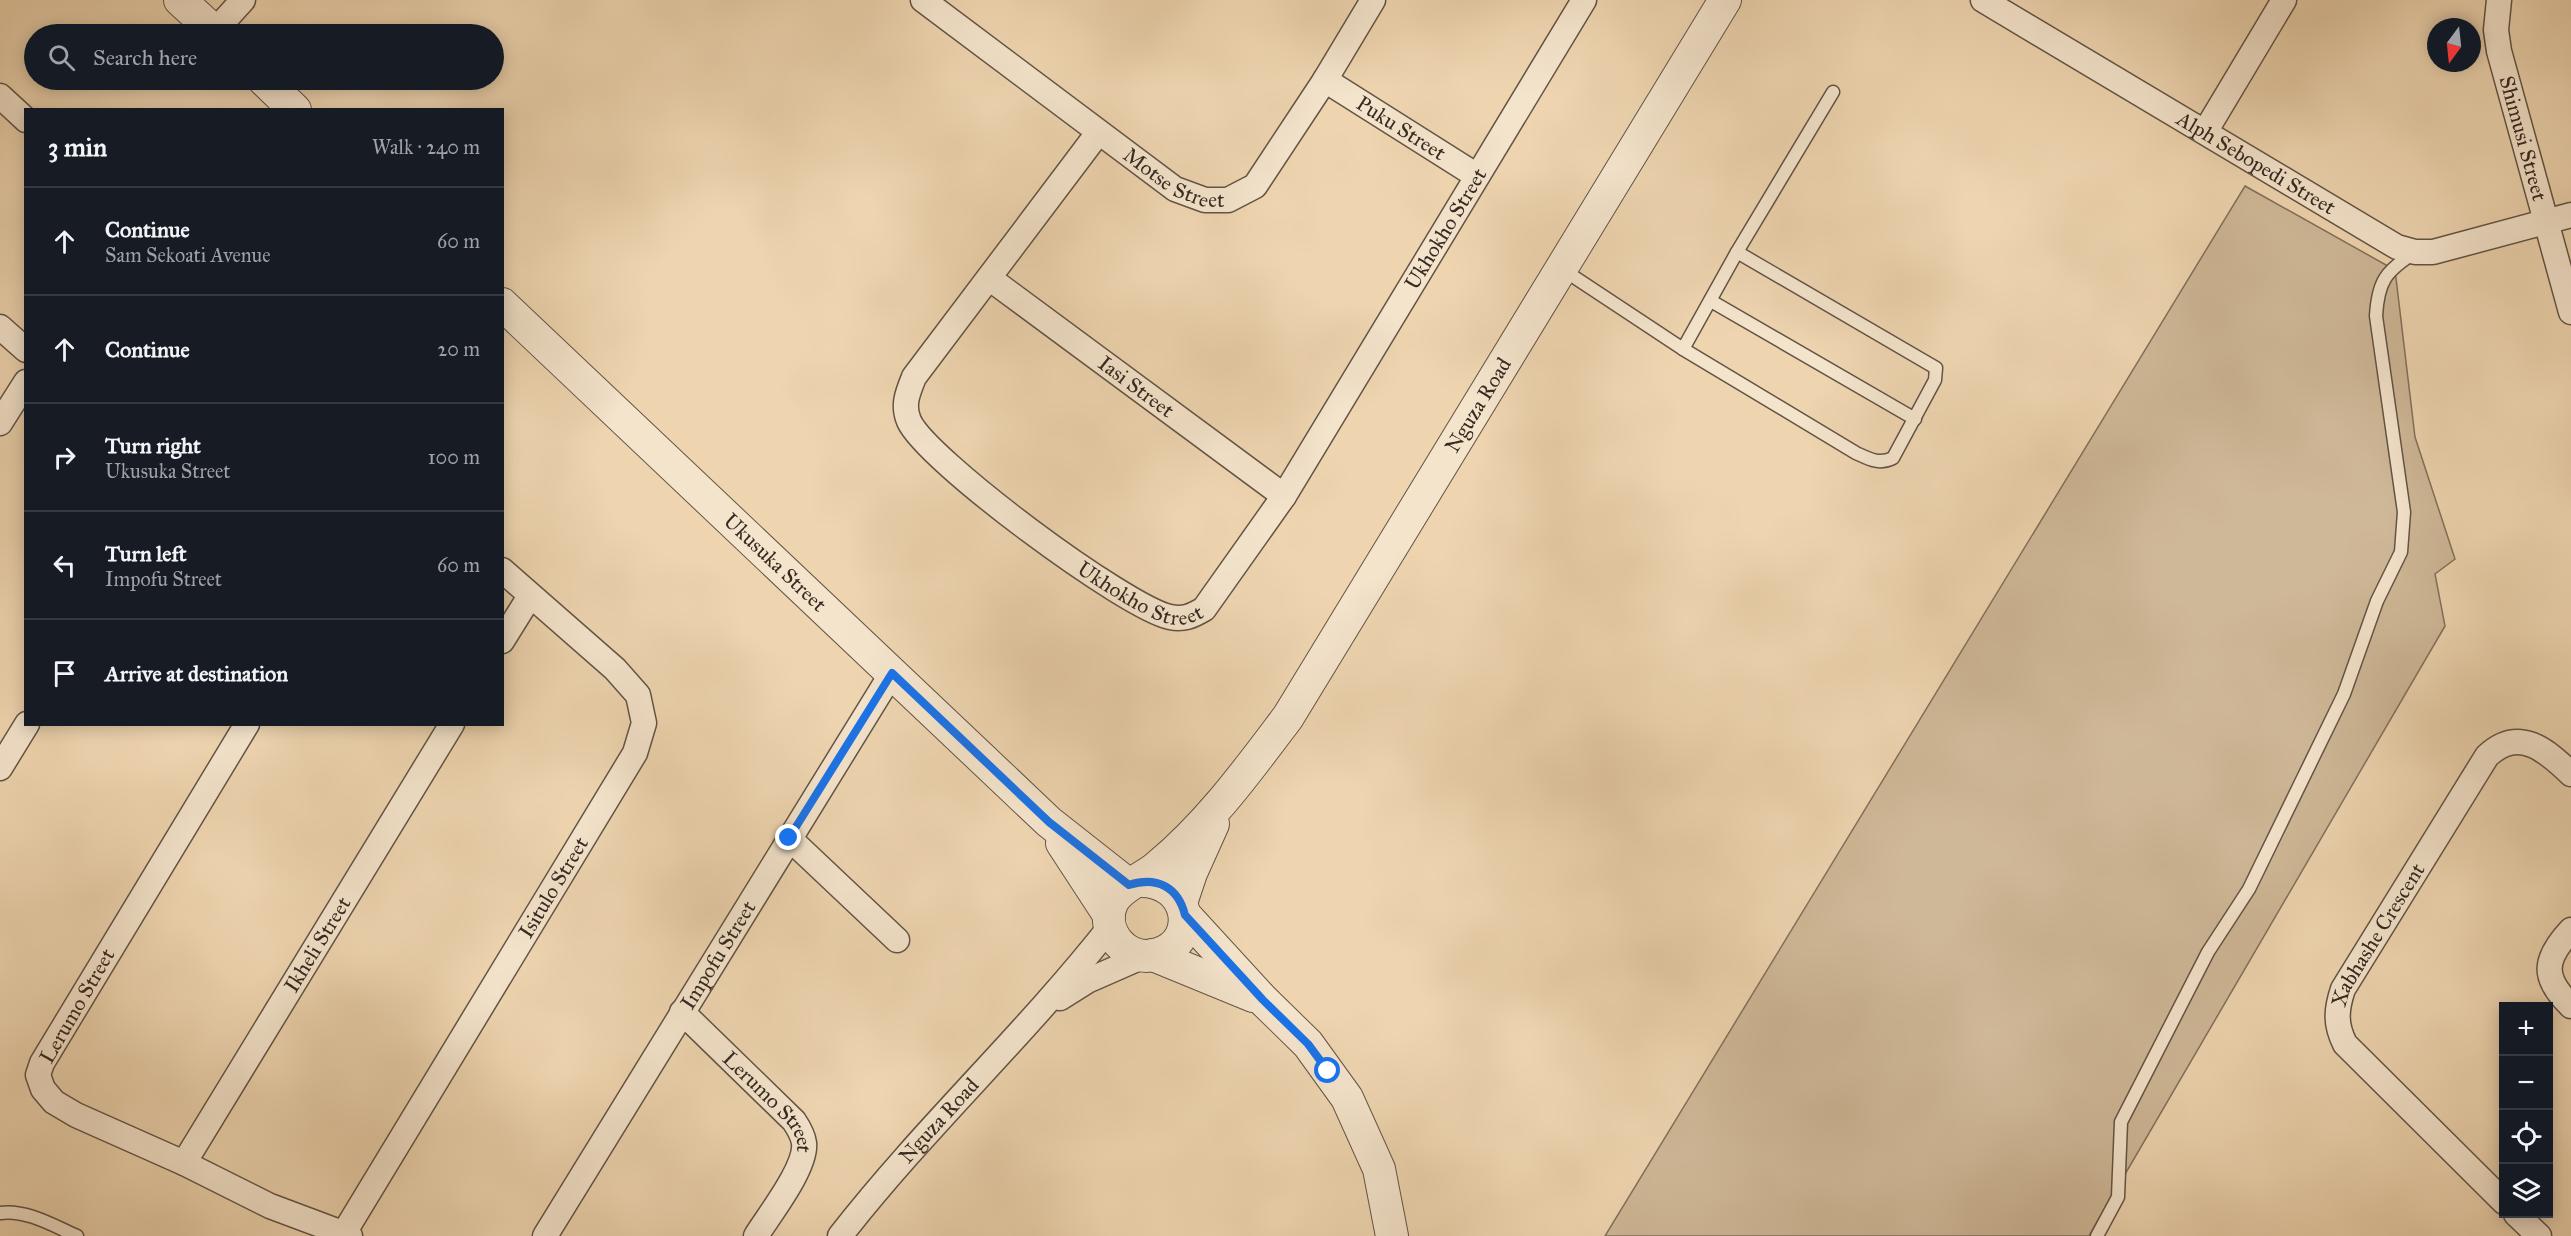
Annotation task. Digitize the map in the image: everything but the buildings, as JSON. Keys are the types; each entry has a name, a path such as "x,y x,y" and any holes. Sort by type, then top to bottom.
{"street":[{"path":"180,0 205,24"},
{"path":"223,24 243,0"},
{"name":"Motse Street","path":"923,0 1175,189 1205,200 1228,200 1254,186 1325,80 1373,0"},
{"name":"Ukhokho Street","path":"1098,132 914,377 905,400 909,420 921,438 1005,512 1058,551 1131,598 1168,617 1188,618 1204,609 1284,496 1584,0"},
{"name":"Nguza Road","path":"1135,883 1175,851 1224,802 1288,717 1725,0"},
{"name":"Alph Sebopedi Street","path":"1983,0 2386,241 2415,252 2433,252 2571,215"},
{"path":"2205,132 2284,0"},
{"name":"Shimusi Street","path":"2499,0 2496,30 2499,51 2571,312"},
{"name":"Puku Street","path":"1325,80 1477,176"},
{"path":"274,90 293,108"},
{"path":"0,96 24,118"},
{"name":"Iasi Street","path":"990,278 1284,496"},
{"name":"Ukusuka Street","path":"504,306 1049,822 1135,883"},
{"path":"0,327 24,348"},
{"path":"0,423 24,385"},
{"name":"Isitulo Street","path":"347,1235 635,753 644,723 638,695 615,669 504,572"},
{"path":"504,638 530,596"},
{"name":"Impofu Street","path":"545,1236 892,673"},
{"path":"0,768 26,726"},
{"name":"Lerumo Street","path":"246,726 42,1063 38,1076 43,1089 54,1102 76,1115 184,1163 270,1206 347,1235"},
{"name":"Ikheli Street","path":"184,1163 451,726"},
{"name":"Xabhashe Crescent","path":"2499,1197 2350,1050 2337,1025 2337,1005 2343,988 2487,756 2505,744 2532,744 2545,749 2571,774"},
{"name":"Nguza Road","path":"1183,909 1191,873 1224,802"},
{"name":"Ukusuka Street","path":"1049,822 1109,921"},
{"path":"789,838 897,940"},
{"path":"1263,1000 1122,947 1109,921 1112,902 1135,883 1164,885 1174,892 1183,909 1263,1000 1308,1044 1347,1098 1379,1169 1392,1236"},
{"path":"1148,956 1170,949 1179,939 1184,928 1183,909"},
{"name":"Nguza Road","path":"840,1236 887,1175 1040,1010 1109,921"},
{"path":"2571,930 2556,948 2549,966 2555,991 2571,1006"},
{"name":"Nguza Road","path":"1040,1010 1087,981 1148,956"},
{"name":"Lerumo Street","path":"682,1012 794,1121 804,1143 802,1160 756,1236"},
{"path":"2520,1218 2538,1236"}],"lane":[{"path":"1683,350 1737,252 1833,92"},
{"path":"1562,269 1683,350 1856,453 1873,461 1893,458 1935,380 1936,368 1737,252"},
{"path":"2097,1236 2118,1197 2121,1122 2208,952 2249,888 2344,694 2377,601 2401,552 2404,512 2376,316 2377,296 2386,275 2415,252"},
{"path":"1711,301 1915,419"},
{"path":"0,1213 10,1212 34,1217 77,1236"}],"shaded area":[{"path":"2245,186 2395,270 2415,437 2455,559 2435,574 2445,626 2089,1236 1605,1236"}],"route":[{"path":"789,838 892,673 1049,822 1129,885 1140,881 1153,881 1174,892 1182,903 1185,915 1263,1000 1308,1044 1328,1071"}]}
